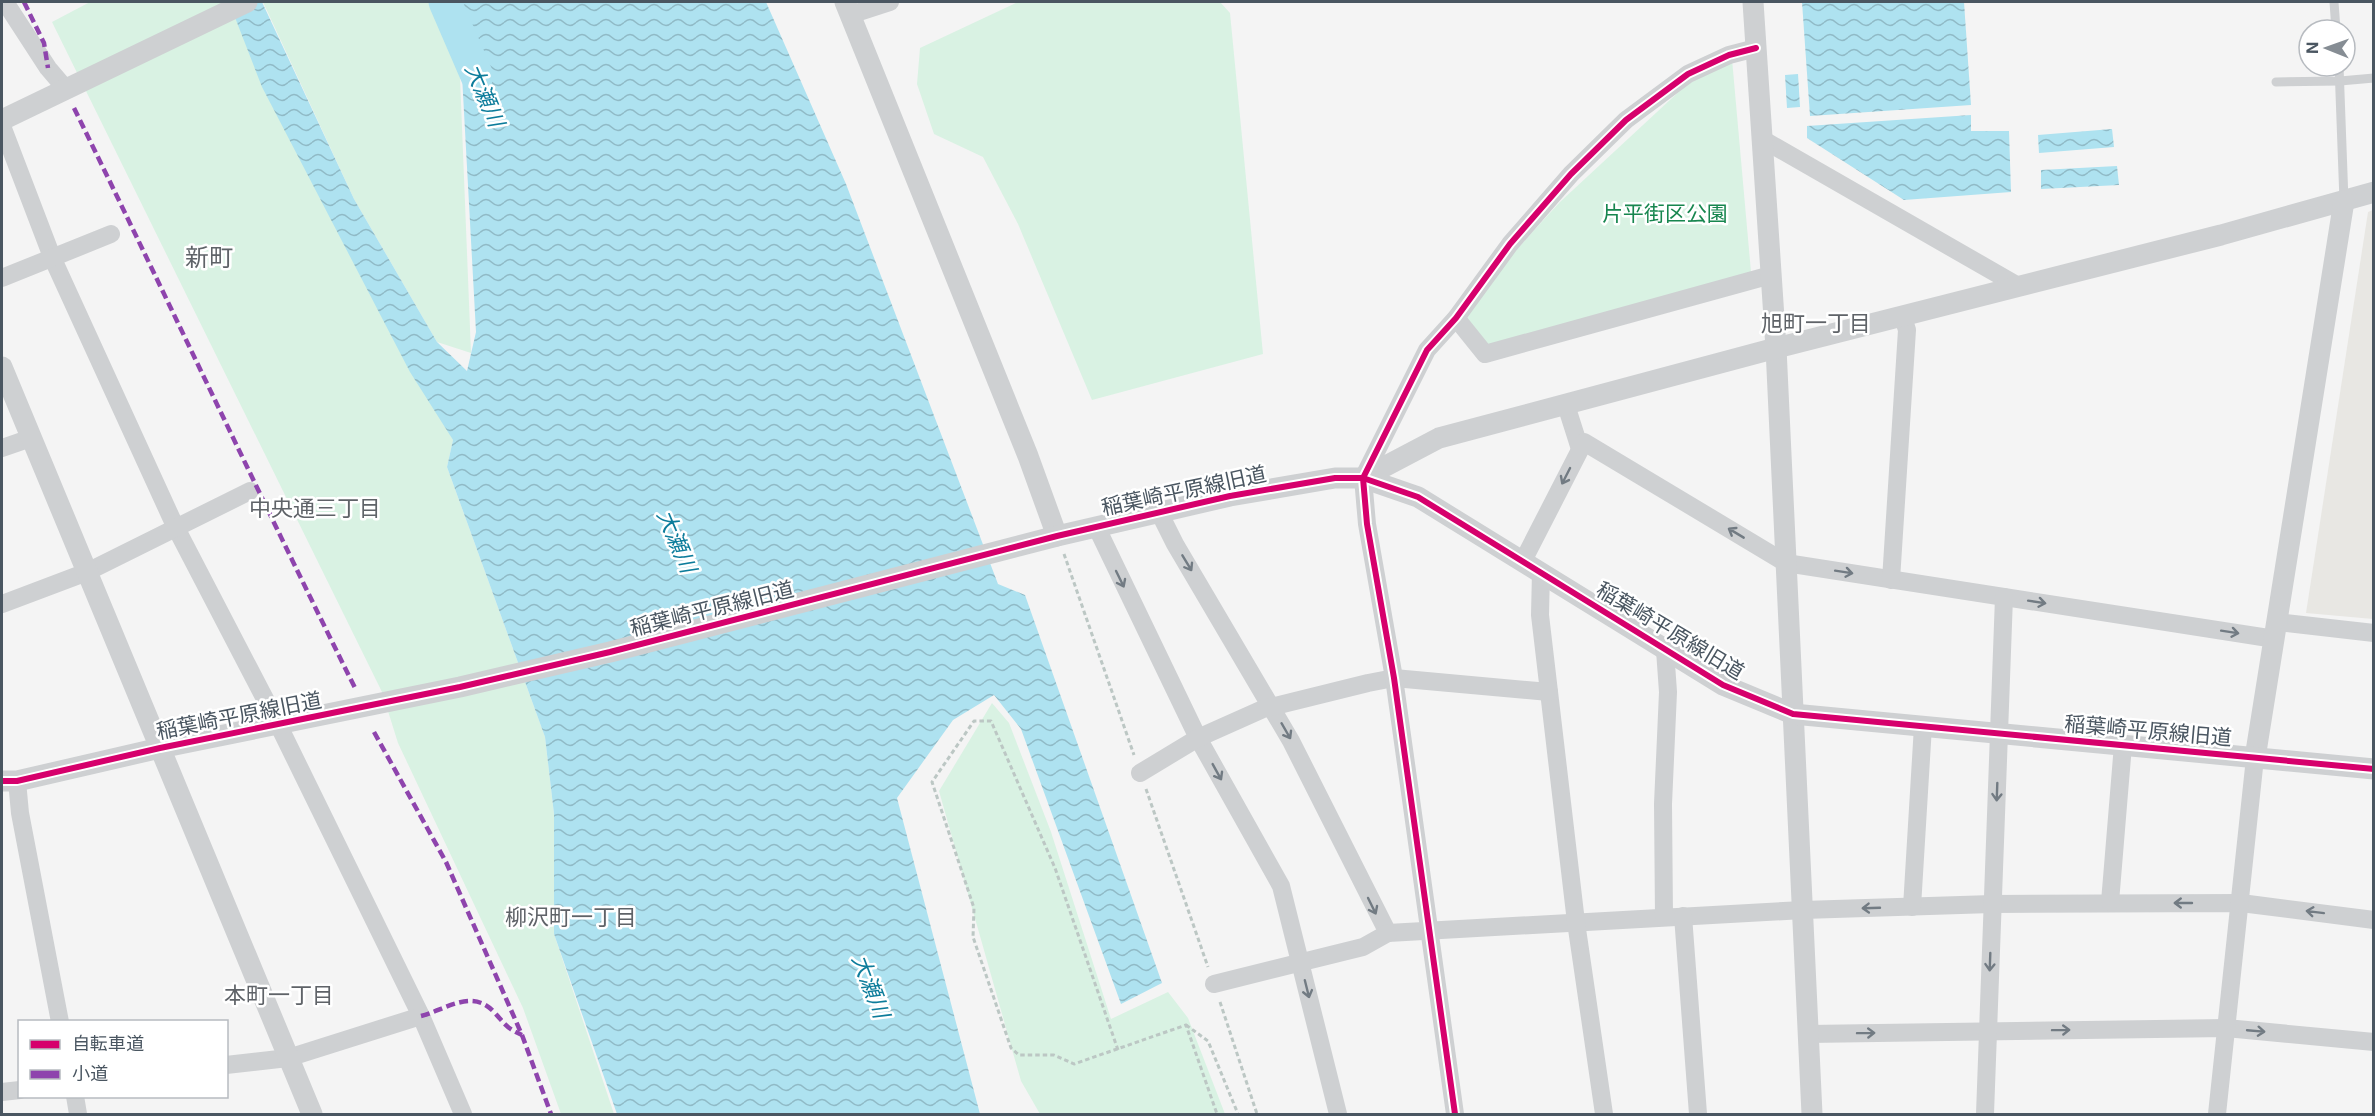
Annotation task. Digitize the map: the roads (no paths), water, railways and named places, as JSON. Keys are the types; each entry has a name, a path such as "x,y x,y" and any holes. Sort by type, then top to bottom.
{"street":[{"path":"5,2 48,68 70,86"},
{"path":"2,120 247,2"},
{"path":"890,2 848,8 1028,456 1057,536"},
{"path":"1753,2 1776,348 1812,1114"},
{"path":"1455,1114 1427,930 1394,678 1367,524 1363,478 1427,350 1456,318 1510,244 1571,174 1626,120 1688,74 1730,55 1756,48"},
{"path":"2,126 52,257 175,526 278,724 420,1016 463,1114"},
{"path":"1762,139 2020,287"},
{"path":"1363,478 1439,438 1776,348 2020,287 2373,192"},
{"path":"2217,1114 2255,758 2344,201"},
{"path":"2,278 111,234"},
{"path":"1456,318 1485,354 1771,275"},
{"path":"1891,580 1907,330 1903,317"},
{"path":"2,367 312,1114"},
{"path":"1566,405 1580,449"},
{"path":"2,448 31,438"},
{"path":"1604,1114 1576,922 1550,692 1532,566 1584,442 1786,563 2004,597 2276,631 2373,633"},
{"name":"稲葉崎平原線旧道","path":"9,781 343,712 610,652 1096,526 1230,496 1335,478 1363,478 1418,497 1723,685 1793,714 2373,769"},
{"path":"2,604 87,572 175,526 250,491"},
{"path":"1159,512 1175,544 1292,741 1388,933"},
{"path":"1096,526 1198,738 1281,886 1338,1114"},
{"path":"1985,1114 2004,597"},
{"path":"1664,917 1663,804 1668,692 1665,650"},
{"path":"1140,773 1198,738 1271,707 1394,678 1550,692"},
{"path":"1912,907 1923,726"},
{"path":"2110,902 2123,745"},
{"path":"9,781 20,813 60,1020"},
{"path":"1214,984 1364,947 1388,933 1427,930 1803,910 2110,902 2241,903 2373,920"},
{"path":"1683,916 1698,1114"},
{"path":"228,1065 288,1058 420,1016"},
{"path":"1808,1034 2226,1028 2373,1042"},
{"path":"2,1092 18,1090"},
{"path":"75,1098 78,1114"}],"lane":[{"path":"2334,2 2335,18"},
{"path":"2340,78 2344,201"},
{"path":"2276,82 2373,78"}],"water":[{"path":"229,2 262,2 354,199 437,342 467,371 476,332 458,2 766,2 846,184 998,584 1025,595 1162,983 1121,1004 1021,729 994,695 953,720 897,798 980,1114 617,1114 554,934 554,814 545,737 447,467 453,440 410,372 262,87"},
{"path":"1802,2 1964,2 1971,105 1810,116"},
{"path":"1798,74 1800,107 1787,108 1785,75"},
{"path":"1971,115 1971,131 2009,131 2011,192 1904,200 1807,138 1807,126"},
{"path":"2112,129 2114,147 2039,153 2038,135"},
{"path":"2117,166 2119,185 2041,189 2041,170"}],"waterway":[{"name":"大瀬川","path":"445,2 477,76"}],"district":[{"name":"新町","path":"209,258"},
{"name":"旭町一丁目","path":"1816,323"},
{"name":"中央通三丁目","path":"315,508"},
{"name":"柳沢町一丁目","path":"571,917"},
{"name":"本町一丁目","path":"279,995"}],"park label":[{"name":"片平街区公園","path":"1665,214"}]}
